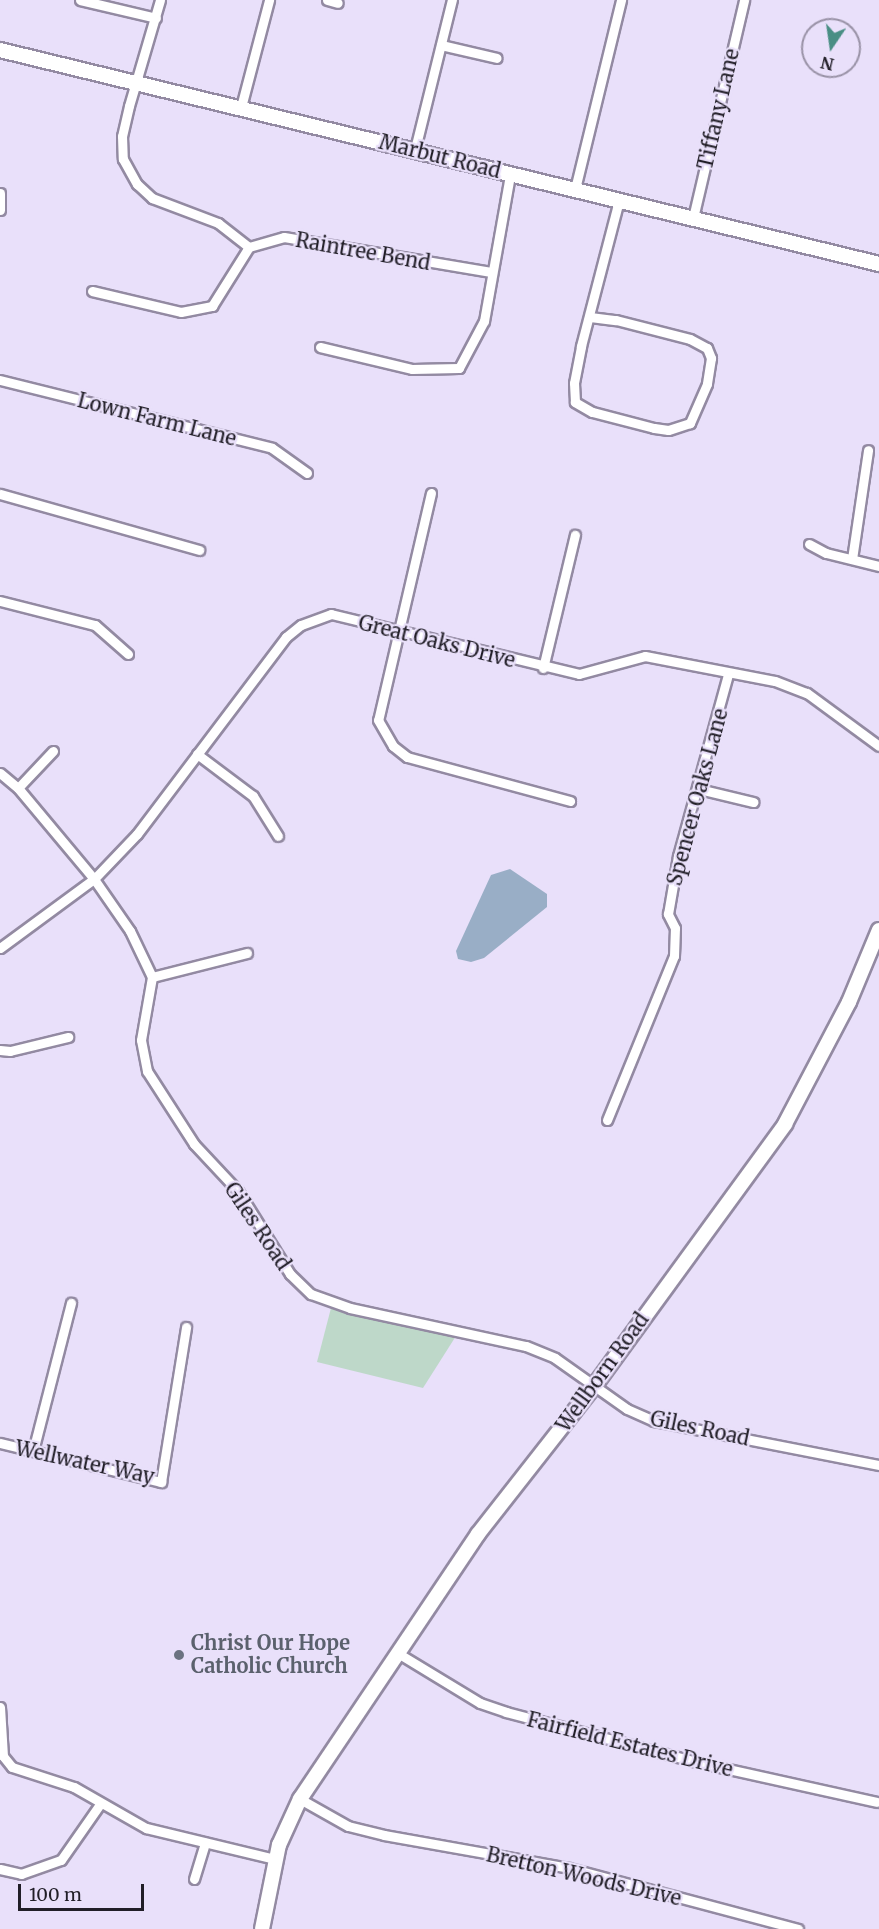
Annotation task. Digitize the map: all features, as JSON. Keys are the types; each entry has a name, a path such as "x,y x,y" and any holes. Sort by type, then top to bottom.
{"street":[{"path":"80,0 156,18"},
{"path":"92,291 181,312 212,306 249,247 219,223 152,198 128,172 122,136 160,0"},
{"path":"241,107 268,0"},
{"path":"327,0 338,3"},
{"path":"415,150 452,0"},
{"path":"575,189 621,0"},
{"name":"Tiffany Lane","path":"693,218 744,0"},
{"path":"441,45 497,58"},
{"name":"Marbut Road","path":"0,50 136,81 510,175 879,264"},
{"path":"320,347 412,369 459,368 484,321 510,175"},
{"path":"0,193 0,210"},
{"path":"590,317 616,320 690,339 707,348 711,358 707,384 690,423 668,430 654,428 592,412 575,402 574,383 590,317 620,200"},
{"name":"Raintree Bend","path":"249,247 284,237 306,239 491,272"},
{"name":"Lown Farm Lane","path":"0,380 272,448 307,473"},
{"path":"852,559 868,450"},
{"path":"0,494 199,550"},
{"path":"431,494 396,631 378,720 393,746 407,756 570,801"},
{"path":"543,668 575,535"},
{"path":"809,544 879,566"},
{"path":"0,602 95,625 128,654"},
{"name":"Great Oaks Drive","path":"2,942 94,879 137,834 286,637 301,625 331,614 543,668 579,674 597,672 645,656 729,675 776,681 807,693 879,746"},
{"name":"Spencer Oaks Lane","path":"607,1120 674,956 675,928 668,914 678,856 699,789 729,675"},
{"path":"18,788 53,751"},
{"path":"197,754 254,796 278,836"},
{"path":"0,773 18,788 94,879 130,931 152,977 247,953"},
{"path":"699,789 753,802"},
{"name":"Wellborn Road","path":"262,1929 275,1860 288,1819 300,1799 396,1652 476,1536 595,1385 785,1124 849,1002 879,930"},
{"name":"Giles Road","path":"152,977 141,1040 147,1071 194,1144 238,1191 290,1274 311,1294 350,1308 526,1346 555,1358 627,1409 654,1421 879,1465"},
{"path":"0,1050 10,1051 68,1037"},
{"path":"33,1451 71,1303"},
{"name":"Wellwater Way","path":"0,1443 161,1482 186,1327"},
{"name":"Fairfield Estates Drive","path":"396,1652 480,1703 506,1712 697,1762 877,1802"},
{"path":"0,1707 3,1756 12,1767 74,1787 100,1804 146,1828 275,1860"},
{"name":"Bretton Woods Drive","path":"300,1799 348,1826 384,1835 568,1868 798,1929"},
{"path":"0,1869 21,1874 61,1860 100,1804"},
{"path":"194,1879 205,1843"}],"green space":[{"path":"331,1308 456,1336 423,1388 317,1362"}],"water":[{"path":"510,869 547,894 547,907 484,958 471,962 458,959 456,951 491,875"}],"place":[{"name":"Christ Our Hope Catholic Church","path":"179,1655"}]}
